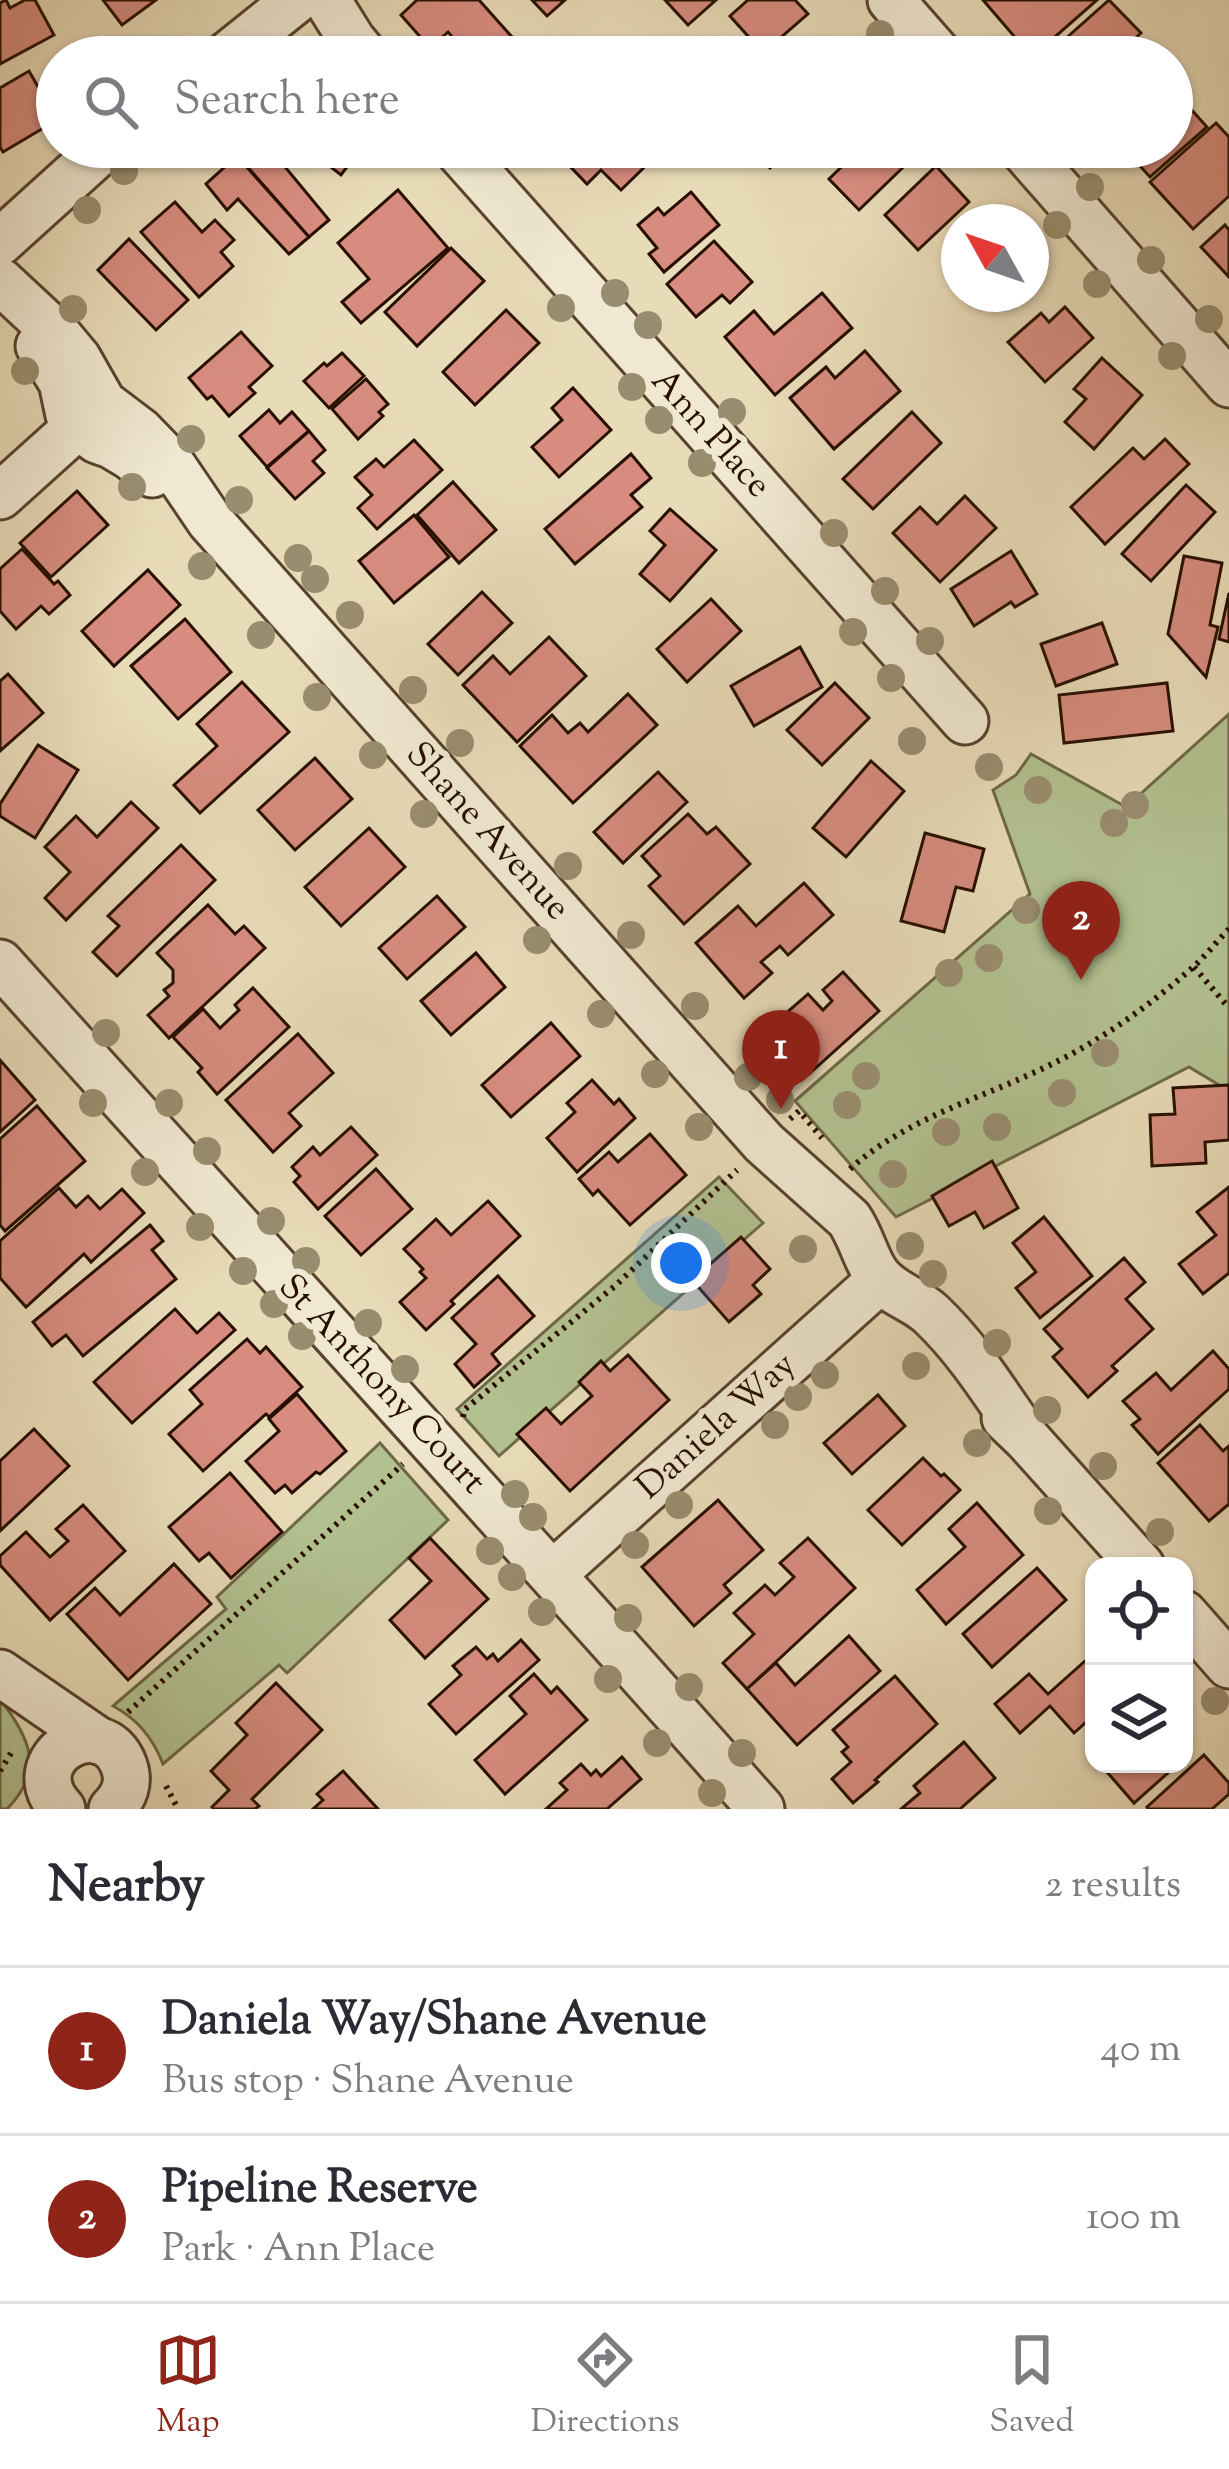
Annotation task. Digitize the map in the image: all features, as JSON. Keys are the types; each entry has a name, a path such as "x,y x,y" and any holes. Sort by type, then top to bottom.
{"street":[{"path":"251,36 296,0"},
{"path":"266,36 295,24 325,0 349,36"},
{"path":"891,0 923,36"},
{"path":"0,242 85,168"},
{"name":"Ann Place","path":"474,168 964,721"},
{"path":"1040,168 1229,383"},
{"path":"0,206 52,193"},
{"name":"Shane Avenue","path":"0,281 78,359 91,415"},
{"name":"Shane Avenue","path":"0,291 54,367 69,415 91,415 140,431 170,462 210,521 764,1143 848,1219 872,1267 870,1289 932,1315 970,1357 1027,1439 1133,1557"},
{"path":"0,496 91,415"},
{"name":"St Anthony Court","path":"0,962 761,1809"},
{"name":"Daniela Way","path":"553,1574 870,1289"},
{"path":"1193,1624 1229,1665"},
{"path":"0,1676 112,1773 161,1807"},
{"path":"0,1676 33,1733 45,1793"},
{"path":"45,1793 53,1760 67,1745 82,1740 112,1773"}],"path":[{"path":"837,1155 850,1169 909,1128 1057,1062 1122,1023 1194,967 1229,929"},
{"path":"1194,967 1229,1007"},
{"path":"764,1143 799,1111 824,1140"}],"green space":[{"path":"1229,714 1229,1091 1189,1067 896,1217 795,1101 1030,894 993,790 1016,775 1031,754 1126,807"},
{"path":"719,1177 763,1223 499,1456 457,1409"},
{"path":"380,1443 448,1520 287,1673 279,1665 163,1764 144,1730 113,1706 226,1609 217,1597"},
{"path":"0,1699 19,1727 29,1754 26,1781 7,1809 0,1809"}],"building":[{"path":"6,0 10,8 35,0 54,35 36,36 36,45 0,64 0,3"},
{"path":"103,0 156,0 122,25"},
{"path":"417,0 479,0 511,36 452,36 448,32 419,36 401,15"},
{"path":"532,0 565,0 547,16"},
{"path":"665,0 716,0 688,25"},
{"path":"748,0 795,0 808,14 783,36 748,36 730,16"},
{"path":"983,0 1097,0 1056,36 1014,36"},
{"path":"1109,0 1141,33 1138,36 1069,36"},
{"path":"29,71 36,83 36,132 3,152 0,147 0,88"},
{"path":"1193,111 1207,127 1193,139"},
{"path":"1216,123 1229,137 1229,196 1193,229 1150,182 1166,168 1193,168 1193,144"},
{"path":"224,168 248,168 309,237 289,254 238,199 227,210 206,184"},
{"path":"249,168 286,168 329,220 309,237"},
{"path":"572,168 644,168 621,190 601,170 587,184"},
{"path":"840,168 902,168 859,210 829,179"},
{"path":"938,168 969,202 941,204 941,228 918,250 885,215"},
{"path":"398,190 448,248 361,323 342,302 369,279 338,243"},
{"path":"691,192 719,225 664,272 649,254 657,248 638,225 658,208 664,215"},
{"path":"175,202 202,232 215,220 234,240 221,252 233,266 199,297 141,232"},
{"path":"1225,225 1229,230 1229,277 1201,247"},
{"path":"129,239 188,300 156,330 98,270"},
{"path":"714,241 752,282 730,303 722,295 696,317 667,284"},
{"path":"451,248 484,281 417,346 385,312"},
{"path":"822,293 852,328 775,395 725,337 754,311 774,334"},
{"path":"1065,307 1093,338 1045,382 1008,342 1041,313 1049,322"},
{"path":"506,310 539,343 475,405 443,372"},
{"path":"241,332 272,366 249,387 255,393 229,416 189,378"},
{"path":"865,351 900,391 834,449 790,398 826,367 835,378"},
{"path":"342,353 364,376 329,408 304,381"},
{"path":"1102,358 1142,395 1094,449 1065,422 1086,399 1074,389"},
{"path":"366,379 388,404 379,412 383,416 358,439 332,409"},
{"path":"573,388 611,430 559,477 532,447 562,420 552,408"},
{"path":"269,410 280,423 292,412 309,431 267,467 240,436"},
{"path":"912,412 941,443 873,509 843,479"},
{"path":"309,431 325,450 313,461 324,473 295,499 267,468"},
{"path":"1165,439 1189,464 1105,544 1071,507 1133,448 1144,459"},
{"path":"414,440 442,470 377,529 358,508 372,495 355,477 376,459 384,467"},
{"path":"631,454 651,478 631,495 642,507 575,564 545,529"},
{"path":"453,482 496,530 459,563 417,515"},
{"path":"1186,485 1215,512 1151,581 1122,554"},
{"path":"77,491 108,525 51,577 20,543"},
{"path":"965,496 996,528 940,582 893,533 920,507 937,524"},
{"path":"670,509 716,550 670,601 640,574 665,545 650,531"},
{"path":"414,515 449,557 394,603 359,561"},
{"path":"22,549 70,595 49,614 41,606 16,629 0,611 0,569"},
{"path":"1011,551 1037,594 1015,607 1011,602 974,626 951,589"},
{"path":"1184,556 1222,563 1210,625 1218,627 1206,677 1168,634"},
{"path":"148,570 180,605 114,666 82,631"},
{"path":"482,592 512,623 458,675 428,644"},
{"path":"1229,593 1229,642 1219,639"},
{"path":"711,599 741,631 687,682 657,649"},
{"path":"185,619 231,672 178,719 131,666"},
{"path":"1102,623 1117,664 1056,686 1041,644"},
{"path":"549,637 586,676 517,742 463,685 493,656 510,674"},
{"path":"800,647 822,687 754,726 731,686"},
{"path":"8,674 43,713 0,751 0,681"},
{"path":"242,682 289,732 200,813 174,785 217,746 197,724"},
{"path":"835,683 869,718 822,765 787,730"},
{"path":"1167,683 1173,731 1064,743 1059,695"},
{"path":"628,694 657,725 573,803 520,746 552,715 568,733 580,723 588,732"},
{"path":"38,745 78,770 35,838 0,816 0,804"},
{"path":"315,758 352,799 295,850 258,810"},
{"path":"871,761 904,791 846,857 813,828"},
{"path":"658,772 687,802 623,863 594,832"},
{"path":"131,802 158,828 66,920 45,898 70,872 45,847 76,816 97,837"},
{"path":"688,814 707,834 716,827 750,864 684,924 649,886 660,876 642,856"},
{"path":"369,828 405,867 341,926 305,887"},
{"path":"925,833 984,849 973,891 956,887 944,932 901,921"},
{"path":"181,845 215,880 117,976 93,952 119,926 108,916"},
{"path":"804,883 833,915 788,955 780,946 761,962 772,973 744,998 696,943 738,906 756,926"},
{"path":"437,896 465,927 407,979 379,948"},
{"path":"208,905 235,934 244,926 265,948 169,1038 148,1015 169,996 164,990 173,983 173,970 157,953"},
{"path":"476,953 505,987 451,1035 421,1001"},
{"path":"843,972 879,1011 809,1074 788,1051 797,1042 777,1021 808,994 823,1010 832,1001 823,990"},
{"path":"253,988 289,1027 217,1094 198,1072 202,1068 173,1037 203,1009 220,1028"},
{"path":"551,1023 580,1056 511,1117 482,1085"},
{"path":"298,1034 333,1073 289,1113 301,1126 273,1152 226,1100"},
{"path":"0,1060 35,1100 0,1132"},
{"path":"592,1080 614,1104 619,1099 635,1118 577,1172 547,1138 575,1112 567,1103"},
{"path":"1229,1085 1229,1140 1205,1142 1206,1163 1152,1166 1150,1115 1175,1114 1173,1088"},
{"path":"37,1106 85,1161 5,1231 0,1225 0,1139"},
{"path":"351,1127 377,1155 318,1209 294,1182 300,1176 292,1167 313,1147 320,1155"},
{"path":"650,1134 686,1175 630,1225 598,1190 593,1195 579,1179 609,1152 618,1162"},
{"path":"992,1161 1018,1208 984,1228 975,1212 949,1226 932,1196"},
{"path":"376,1169 412,1209 361,1255 325,1216"},
{"path":"1229,1187 1229,1273 1203,1294 1179,1264 1216,1235 1197,1212"},
{"path":"59,1188 76,1207 88,1196 100,1209 122,1189 144,1213 91,1262 84,1254 26,1307 0,1278 0,1241"},
{"path":"488,1201 520,1236 426,1330 400,1302 426,1278 404,1249 436,1219 451,1235"},
{"path":"1044,1217 1092,1276 1040,1318 1016,1288 1036,1272 1013,1243"},
{"path":"150,1225 163,1241 152,1250 176,1279 83,1356 66,1335 52,1346 33,1322"},
{"path":"741,1237 770,1269 753,1285 761,1294 729,1322 692,1280"},
{"path":"1124,1258 1145,1282 1126,1299 1153,1329 1112,1366 1117,1371 1088,1397 1053,1357 1062,1349 1044,1329"},
{"path":"498,1276 534,1316 492,1354 500,1364 474,1387 455,1364 476,1344 452,1318"},
{"path":"175,1309 197,1333 219,1313 235,1330 132,1423 94,1382"},
{"path":"247,1339 260,1353 266,1347 302,1387 203,1471 169,1434 202,1404 190,1390"},
{"path":"1213,1351 1229,1369 1229,1389 1158,1454 1132,1425 1140,1419 1123,1401 1156,1373 1171,1390"},
{"path":"628,1355 669,1400 570,1491 517,1434 546,1408 561,1424 592,1396 579,1382 601,1361 610,1371"},
{"path":"297,1394 346,1451 292,1493 285,1485 275,1493 246,1461 279,1431 269,1419"},
{"path":"878,1395 905,1426 852,1474 824,1443"},
{"path":"1200,1425 1223,1451 1229,1446 1229,1504 1209,1521 1158,1463"},
{"path":"34,1429 69,1466 0,1531 0,1461"},
{"path":"923,1458 960,1490 902,1545 868,1510"},
{"path":"230,1473 282,1532 231,1578 209,1553 199,1561 169,1527"},
{"path":"718,1500 763,1550 724,1585 731,1593 694,1626 642,1567"},
{"path":"977,1503 1023,1555 946,1624 917,1590 965,1547 949,1529"},
{"path":"83,1505 125,1551 50,1620 0,1565 0,1556 26,1532 50,1557 68,1541 56,1529"},
{"path":"430,1538 488,1599 425,1658 390,1620 431,1581 409,1558"},
{"path":"808,1538 855,1588 747,1689 723,1663 754,1634 734,1613 765,1585 775,1595 794,1577 780,1563"},
{"path":"174,1564 211,1604 128,1680 67,1614 95,1588 120,1615"},
{"path":"1037,1568 1066,1600 992,1667 963,1634"},
{"path":"849,1636 880,1671 797,1745 747,1689 776,1663 795,1685"},
{"path":"521,1640 539,1660 456,1734 429,1704 461,1675 453,1666 476,1647 487,1659 493,1654 498,1661"},
{"path":"1085,1661 1085,1723 1074,1733 1050,1706 1020,1733 995,1704 1029,1674 1048,1694"},
{"path":"534,1674 551,1693 557,1687 587,1720 505,1794 475,1760 526,1714 510,1696"},
{"path":"895,1676 937,1724 853,1803 832,1779 851,1762 842,1752 848,1747 833,1730"},
{"path":"276,1683 322,1730 252,1799 259,1806 255,1809 214,1809 229,1790 211,1771 247,1735 236,1723"},
{"path":"964,1742 995,1778 960,1809 901,1809 920,1793 914,1786"},
{"path":"1204,1755 1229,1783 1229,1794 1212,1809 1148,1809 1184,1773 1193,1773 1193,1765"},
{"path":"622,1757 641,1779 607,1809 546,1809 567,1790 560,1783 581,1764 591,1775 596,1770 601,1776"},
{"path":"343,1771 378,1809 313,1809 323,1800 317,1794"},
{"path":"1108,1773 1168,1773 1134,1803"}],"place":[{"name":"Pipeline Reserve","path":"1081,980"},
{"name":"Daniela Way/Shane Avenue","path":"781,1109"}]}
